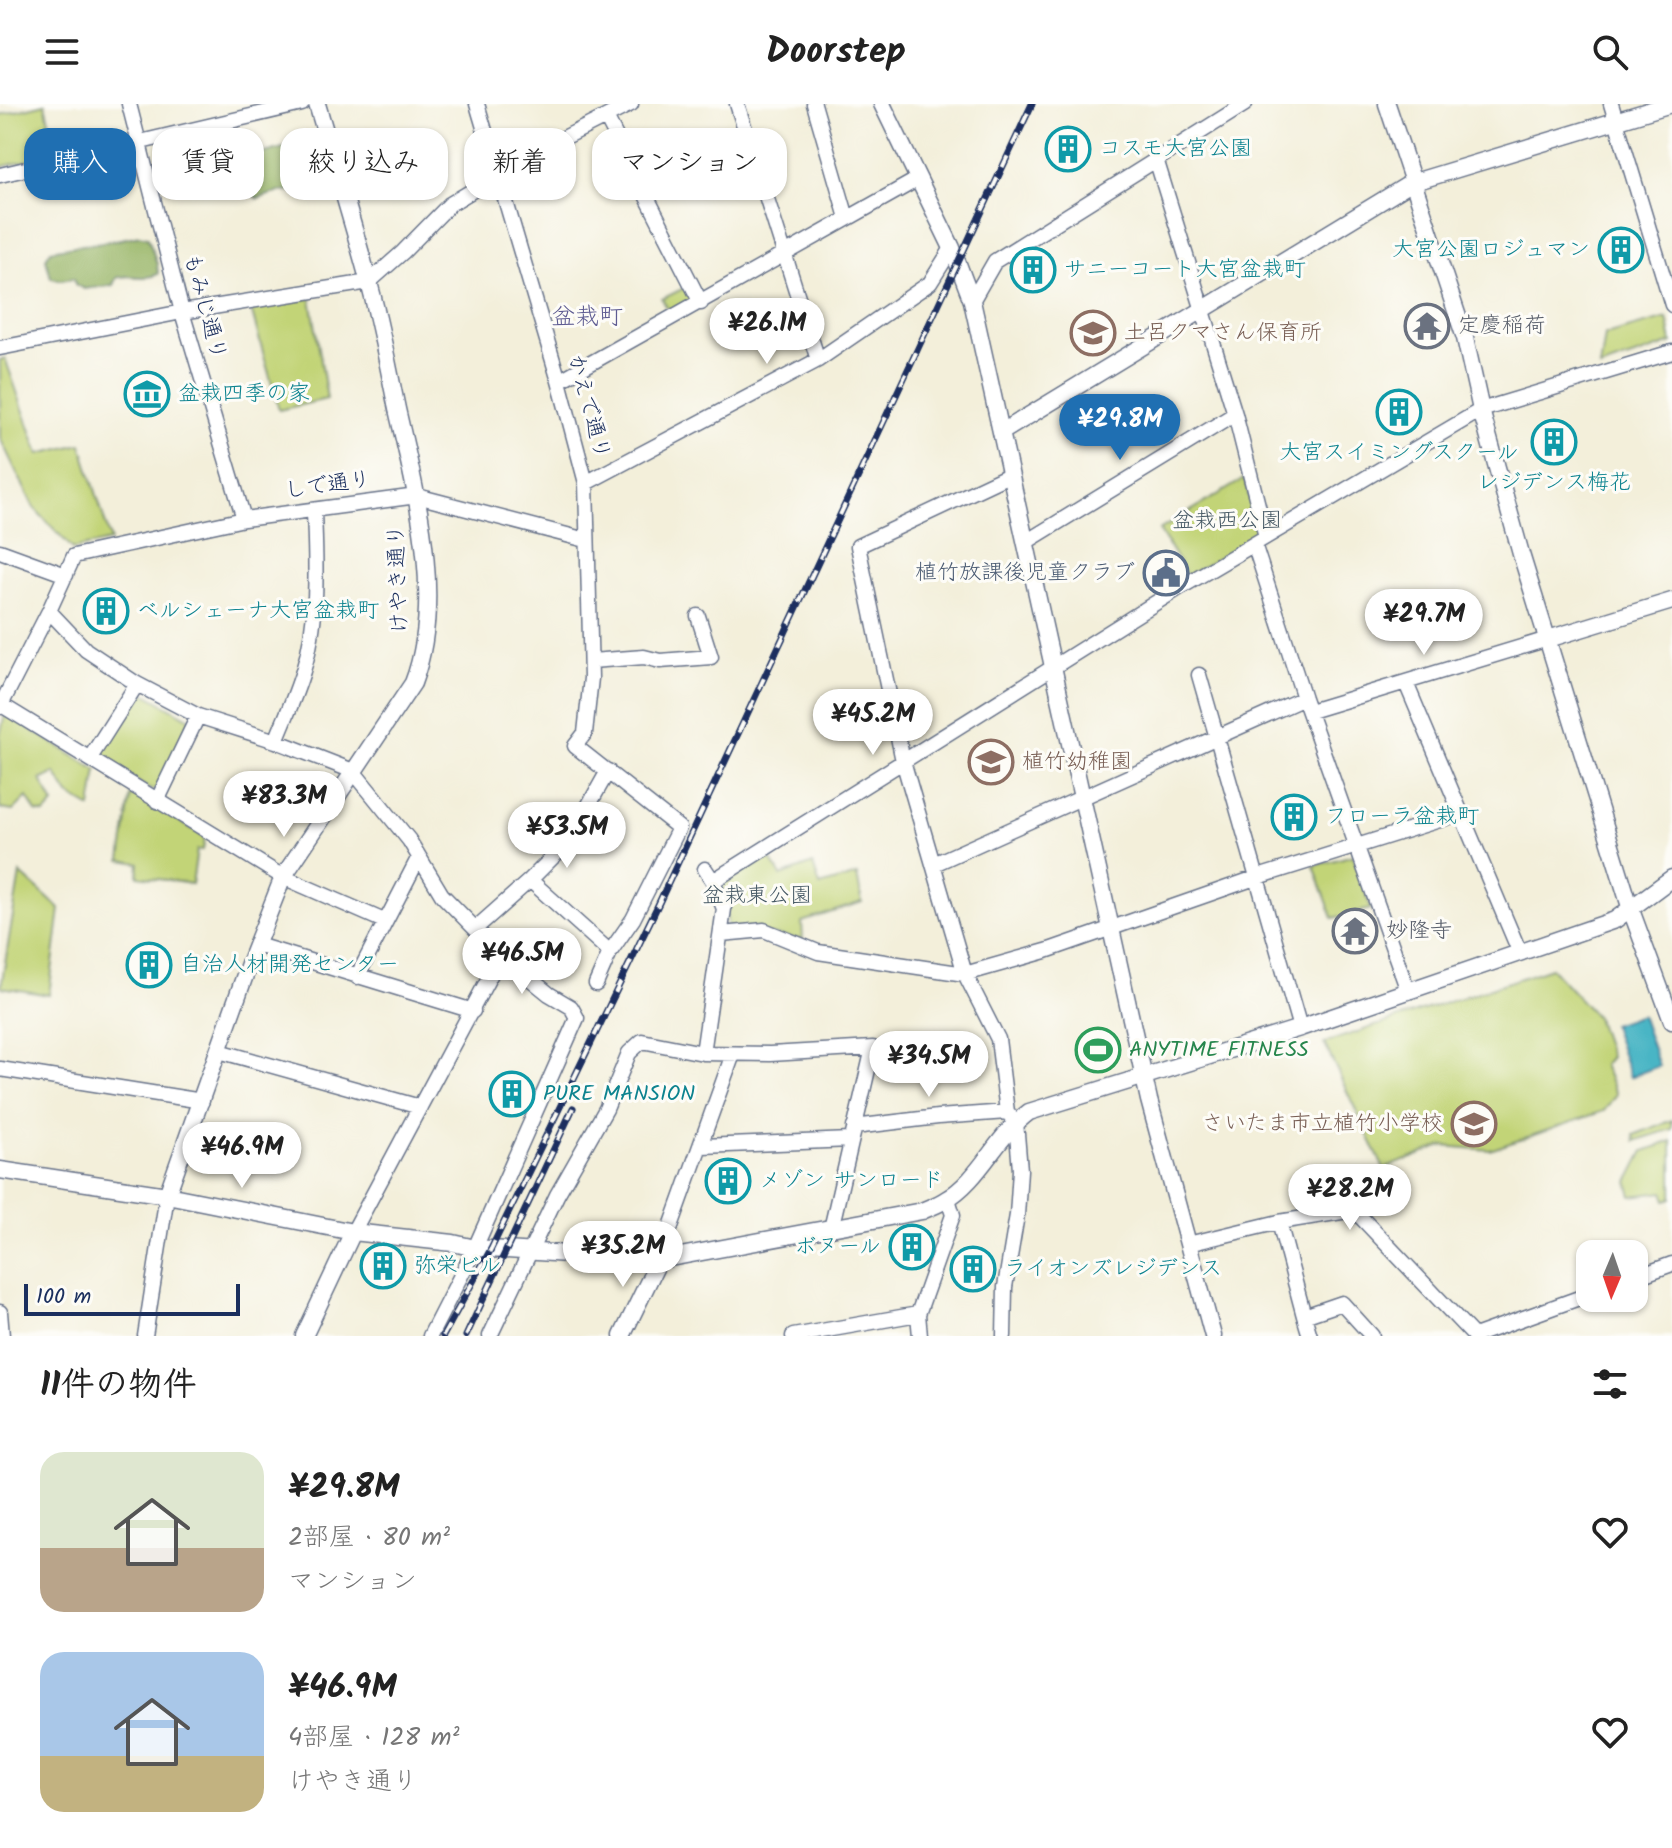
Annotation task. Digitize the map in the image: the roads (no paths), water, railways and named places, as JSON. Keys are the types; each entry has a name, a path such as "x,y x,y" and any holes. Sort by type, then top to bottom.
{"street":[{"name":"もみじ通り","path":"129,104 182,312 244,519"},
{"path":"0,175 302,104"},
{"name":"けやき通り","path":"167,1195 283,877 413,683 421,663 426,588 417,496 369,282 317,104"},
{"name":"かえで通り","path":"477,104 484,128"},
{"path":"576,132 631,104"},
{"path":"737,104 818,360"},
{"path":"814,104 847,218"},
{"path":"882,104 952,248 972,301 1144,1078 1213,1336"},
{"path":"972,301 995,261 1245,104"},
{"path":"1387,104 1465,338 1481,410 1521,554 1631,910 1672,1021"},
{"path":"1002,432 1411,183 1613,112 1671,104"},
{"path":"1613,112 1672,305"},
{"path":"606,117 701,303"},
{"path":"1156,159 1235,414 1260,540 1307,704 1408,991"},
{"path":"559,381 918,179"},
{"path":"0,346 369,282 450,204 464,195"},
{"name":"かえで通り","path":"505,200 586,483 591,661 585,733 575,746 608,771"},
{"path":"586,483 818,360 930,283 952,248"},
{"path":"703,1053 724,909 709,875 903,761 1260,540 1481,410 1672,352"},
{"path":"1026,542 1235,414"},
{"path":"1004,1336 1005,1287 1017,1215 1020,1170 998,1039 965,974 903,761 858,546 1011,474"},
{"name":"しで通り","path":"66,575 74,556 244,519 417,496 586,540"},
{"path":"276,741 304,670 312,623 316,572 314,511"},
{"path":"0,551 66,575 0,705 283,877 384,921"},
{"path":"934,864 1216,738 1307,704 1406,683 1672,601"},
{"path":"49,611 86,650 137,684 198,716 276,741 353,771 419,857 442,895 501,955 549,994 571,1007 577,1018 475,1248 430,1336"},
{"path":"591,661 711,657 698,616"},
{"path":"1199,675 1300,1028"},
{"path":"1406,683 1520,953"},
{"path":"90,758 137,684"},
{"path":"157,801 198,716"},
{"path":"476,928 568,842 608,771 679,828 633,919 610,952 596,984"},
{"path":"721,934 764,930 818,952 965,974 1462,813"},
{"path":"357,977 419,857"},
{"path":"702,1146 853,1134 938,1117 1011,1117 1300,1028 1615,920 1672,878"},
{"path":"530,880 610,952"},
{"path":"257,945 473,1011"},
{"path":"304,1336 353,1232 501,955"},
{"path":"490,1336 557,1195 606,1109 629,1053 642,1041 703,1053 733,1054 873,1048 831,1229"},
{"path":"219,1051 420,1107"},
{"path":"622,1336 659,1260 733,1054"},
{"path":"0,1069 202,1101"},
{"path":"0,1170 167,1195 353,1232 475,1248 659,1260 922,1211 948,1199 968,1180 1011,1117"},
{"path":"145,1336 167,1195"},
{"path":"920,1336 918,1314 953,1215 948,1199"},
{"path":"1188,1244 1279,1222 1354,1210 1474,1336 1576,1299"},
{"path":"1279,1222 1310,1336"},
{"path":"1648,1273 1672,1264"},
{"path":"1304,1316 1342,1303 1372,1336"},
{"path":"0,1312 2,1336"},
{"path":"793,1336 918,1314"}],"water":[{"path":"1641,1015 1659,1066 1630,1077 1612,1025"}],"railway":[{"path":"443,1336 491,1249 658,905 1032,104"},
{"path":"466,1336 573,1108"}],"place":[{"name":"コスモ大宮公園","path":"1068,149"},
{"name":"大宮公園ロジュマン","path":"1621,250"},
{"name":"サニーコート大宮盆栽町","path":"1033,270"},
{"name":"定慶稲荷","path":"1427,326"},
{"name":"土呂クマさん保育所","path":"1093,333"},
{"name":"盆栽四季の家","path":"147,394"},
{"name":"大宮スイミングスクール","path":"1399,412"},
{"name":"レジデンス梅花","path":"1554,442"},
{"name":"植竹放課後児童クラブ","path":"1166,573"},
{"name":"ベルシェーナ大宮盆栽町","path":"106,611"},
{"name":"植竹幼稚園","path":"991,762"},
{"name":"フローラ盆栽町","path":"1294,817"},
{"name":"妙隆寺","path":"1355,931"},
{"name":"自治人材開発センター","path":"149,965"},
{"name":"ANYTIME FITNESS","path":"1098,1050"},
{"name":"PURE MANSION","path":"512,1094"},
{"name":"さいたま市立植竹小学校","path":"1474,1124"},
{"name":"メゾン サンロード","path":"728,1181"},
{"name":"ボヌール","path":"912,1247"},
{"name":"弥栄ビル","path":"383,1266"},
{"name":"ライオンズレジデンス","path":"973,1269"}],"district":[{"name":"盆栽町","path":"587,317"}],"park label":[{"name":"盆栽西公園","path":"1227,521"},
{"name":"盆栽東公園","path":"757,896"}]}
